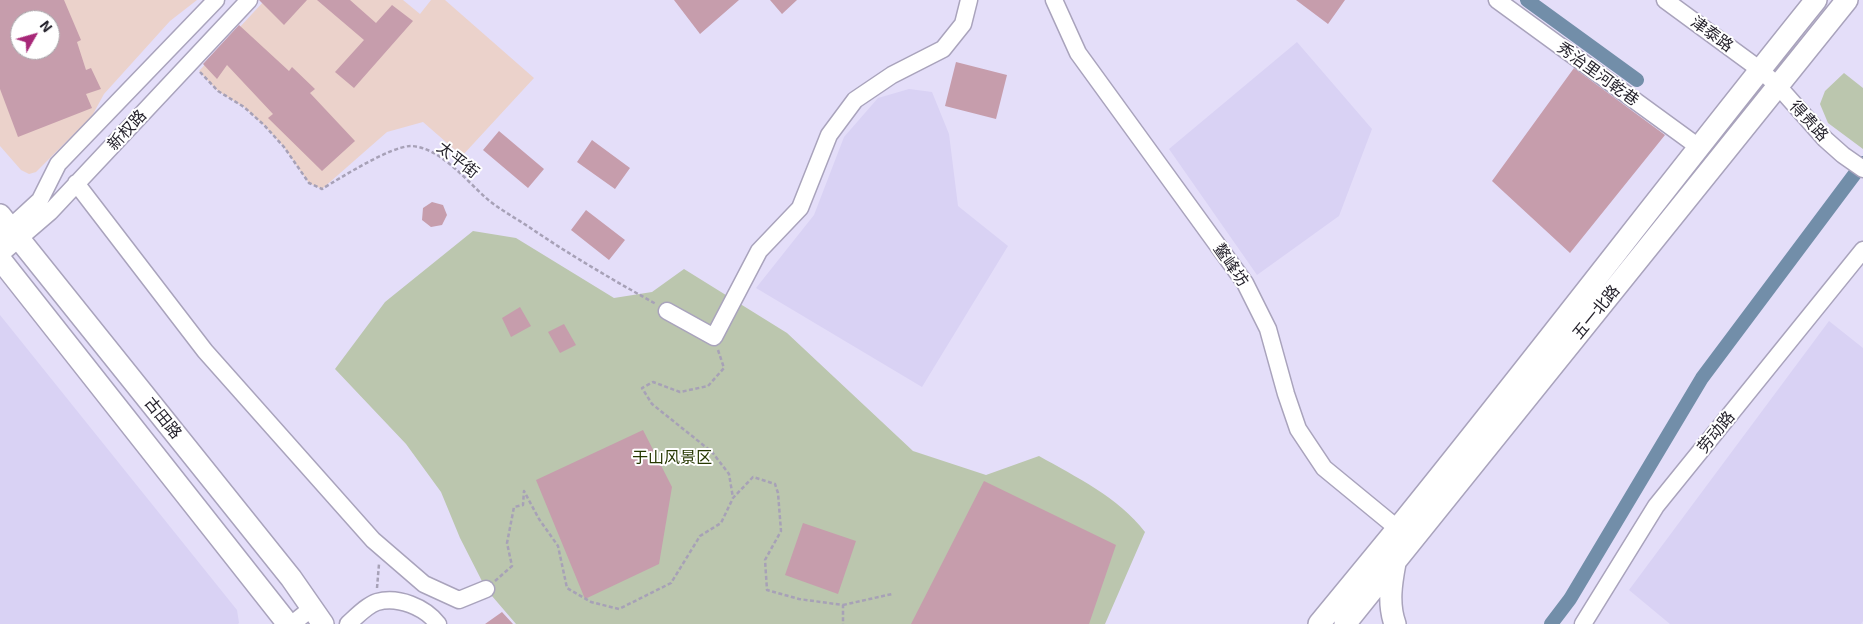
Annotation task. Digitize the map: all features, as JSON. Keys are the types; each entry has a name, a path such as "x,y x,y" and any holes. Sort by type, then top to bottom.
{"main road":[{"name":"五一北路","path":"1341,618 1398,528 1816,0"},
{"name":"五一北路","path":"1341,618 1395,563 1847,0"},
{"name":"古田路","path":"7,230 285,570 318,616"},
{"name":"古田路","path":"0,259 288,624"},
{"path":"1395,563 1390,586 1391,612 1395,624"}],"street":[{"name":"新权路","path":"0,255 7,230 40,200 58,164 216,0"},
{"name":"新权路","path":"7,230 50,212 249,0"},
{"path":"667,311 714,337 759,251 800,208 829,135 855,100 892,75 943,49 963,24 969,0"},
{"name":"鳌峰坊","path":"1054,0 1078,54 1245,283 1268,329 1298,429 1324,468 1398,528"},
{"name":"秀治里河乾巷","path":"1497,0 1700,148"},
{"name":"津泰路","path":"1665,0 1760,69"},
{"name":"得贵路","path":"1760,69 1843,155 1863,169"},
{"path":"76,183 205,351 373,540 424,584 460,600 486,589"},
{"name":"劳动路","path":"1582,624 1656,506 1863,250"},
{"path":"348,624 376,602 396,600 410,604 435,620 438,624"},
{"path":"292,624 318,616"}],"path":[{"name":"太平街","path":"199,70 218,91 244,107 264,126 284,147 309,184 322,189 363,165 392,151 409,146 426,148 457,170 487,199 518,220 598,271 667,311"},
{"path":"714,337 724,368 708,386 680,392 653,382 642,388 652,404 712,452 729,474 734,498"},
{"path":"486,589 512,566 507,543 514,506 523,505 524,492 539,519 558,546 566,588 591,602 619,609 671,583 700,536 721,523 734,498 753,477 775,484 778,493 781,532 765,560 767,590 799,599 843,605 892,594"},
{"path":"376,602 380,557"},
{"path":"843,605 843,624"}],"shaded area":[{"path":"0,0 197,0 170,21 104,94 92,116 36,172 29,174 21,170 0,146"},
{"path":"265,0 403,0 420,14 431,0 445,0 534,78 462,156 423,122 387,132 322,189 309,183 284,147 264,125 244,107 218,91 199,71"},
{"path":"1297,42 1372,129 1339,216 1257,275 1169,149"},
{"path":"909,89 932,92 949,134 958,206 1008,246 922,387 756,288 814,215 844,137 878,98"},
{"path":"0,315 237,610 238,624 0,624"},
{"path":"1829,321 1863,348 1863,621 1861,624 1670,624 1629,590"}],"green space":[{"path":"1844,73 1863,88 1863,149 1828,123 1820,104 1825,91"},
{"name":"于山风景区","path":"473,231 516,238 614,298 652,292 684,269 787,333 913,451 986,475 1039,456 1082,480 1122,508 1145,532 1105,624 516,624 486,589 460,538 441,492 406,444 335,369 385,302"}],"building":[{"path":"0,0 64,0 81,40 77,42 86,70 91,68 101,89 86,94 92,108 18,137 0,89"},
{"path":"259,0 307,0 284,25"},
{"path":"317,0 350,0 376,23 392,5 413,21 354,88 335,72 364,40"},
{"path":"674,0 739,0 700,34"},
{"path":"770,0 797,0 782,14"},
{"path":"1296,0 1345,0 1328,24"},
{"path":"239,25 289,71 292,67 315,89 310,93 355,141 322,171 268,118 273,114 227,65 217,79 203,64"},
{"path":"956,62 1007,75 996,119 945,106"},
{"path":"1574,68 1665,135 1570,253 1492,181"},
{"path":"499,131 544,169 528,188 483,150"},
{"path":"592,140 630,168 615,189 577,162"},
{"path":"432,202 443,205 447,215 442,225 431,227 422,220 423,208"},
{"path":"586,210 625,240 609,260 571,230"},
{"path":"520,307 531,326 511,337 502,318"},
{"path":"564,324 576,345 560,353 548,332"},
{"path":"643,430 672,487 659,564 585,599 536,480"},
{"path":"984,481 1116,545 1089,624 911,624"},
{"path":"803,523 856,541 838,594 785,575"},
{"path":"502,612 513,624 485,624"}],"waterway":[{"path":"1527,0 1637,80"},
{"path":"1551,624 1570,599 1702,378 1863,163"}]}
